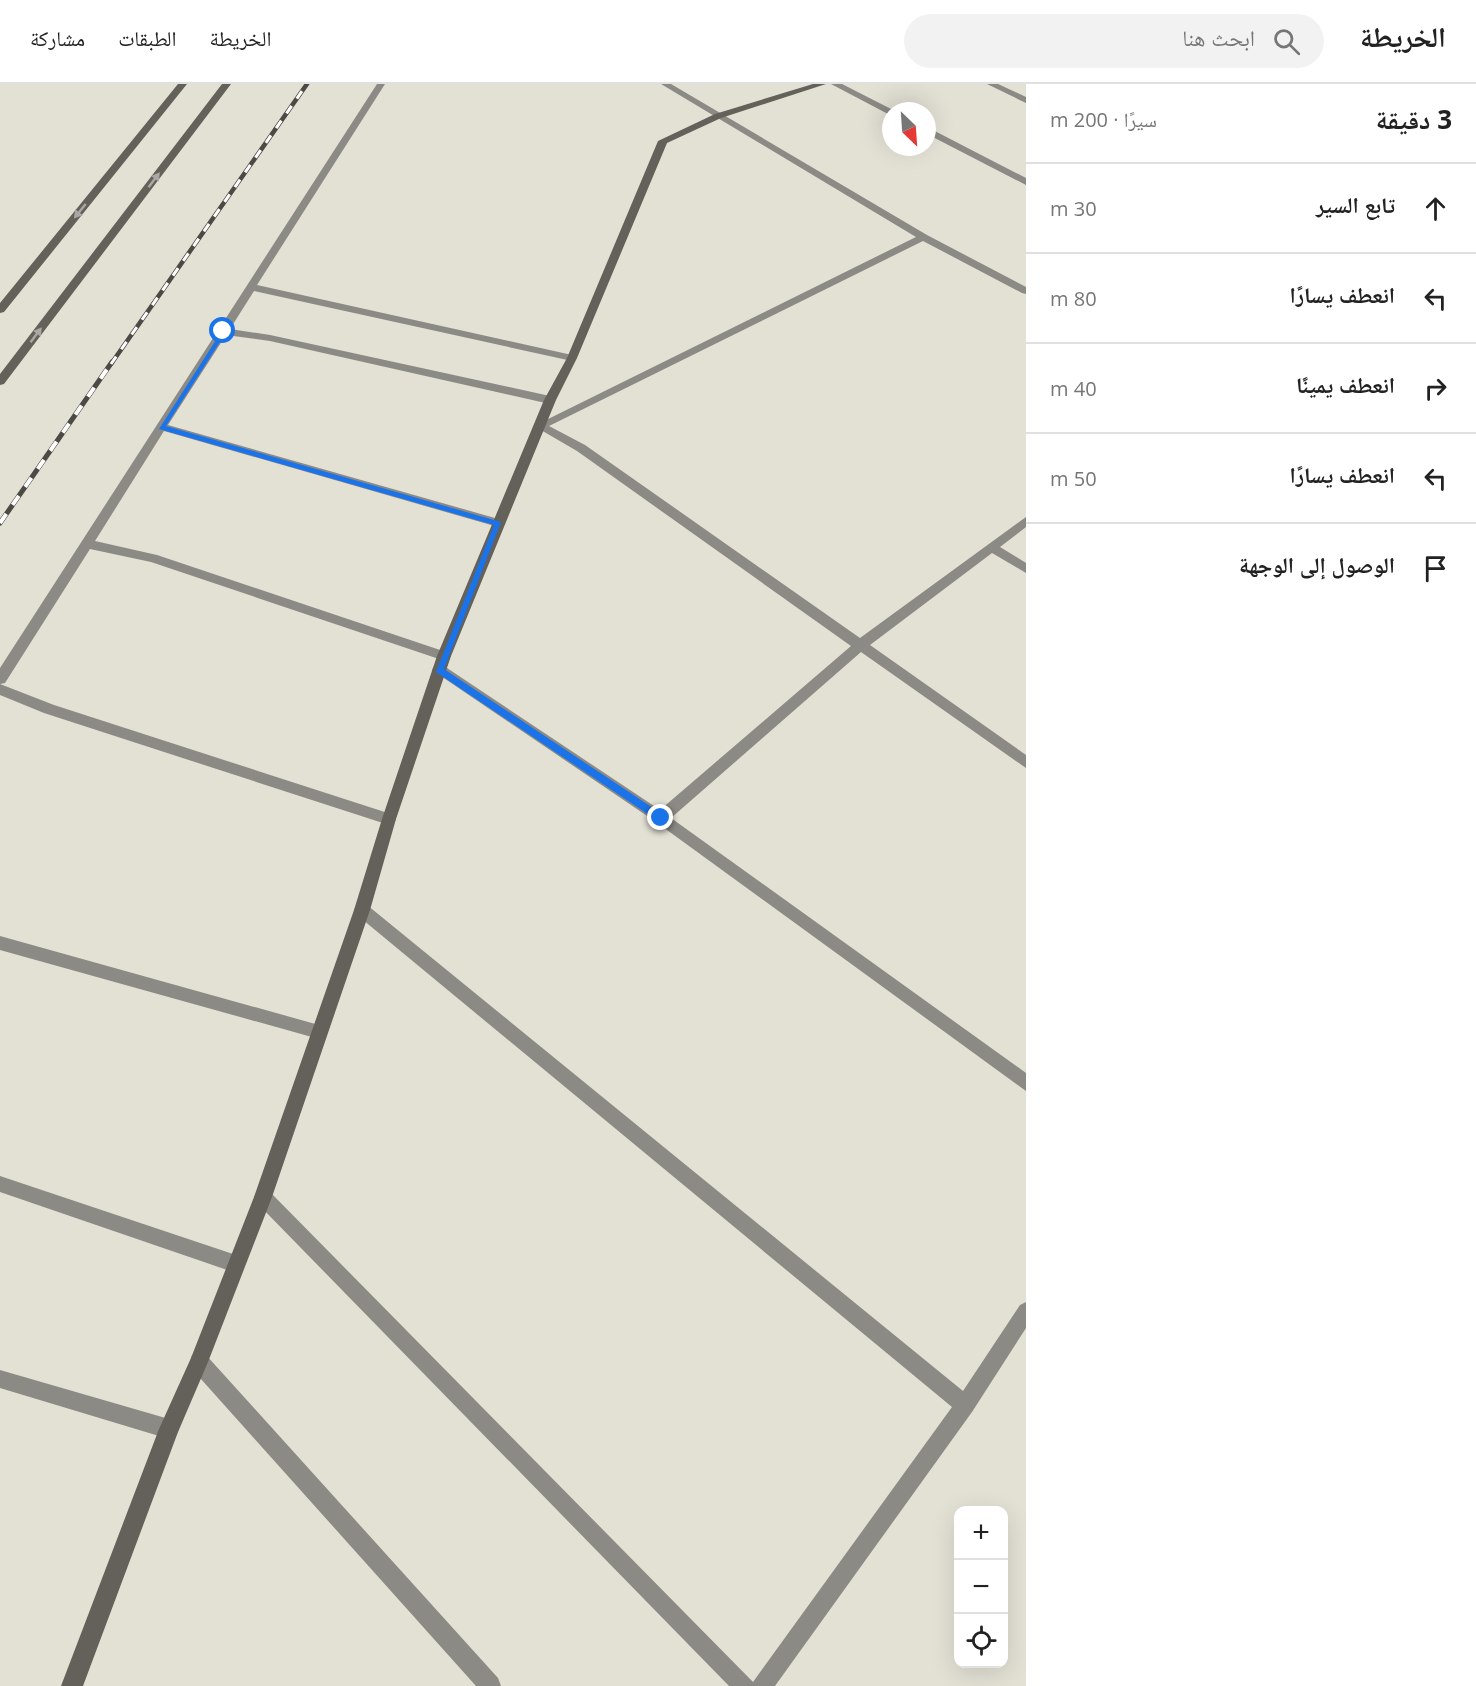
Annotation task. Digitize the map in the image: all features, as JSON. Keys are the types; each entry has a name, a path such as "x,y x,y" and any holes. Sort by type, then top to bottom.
{"street":[{"path":"0,310 183,84"},
{"path":"0,382 227,84"},
{"path":"0,679 381,84"},
{"path":"665,84 923,237 1026,291"},
{"path":"72,1686 169,1429 199,1362 263,1197 318,1032 362,910 389,819 441,663 550,400 572,358 663,141 718,116 822,84"},
{"path":"835,84 882,108"},
{"path":"991,84 1026,100"},
{"path":"936,135 1026,182"},
{"path":"540,426 923,237"},
{"path":"252,287 572,358"},
{"path":"223,331 270,338 550,400"},
{"path":"540,426 582,448 1026,762"},
{"path":"162,427 498,524"},
{"path":"661,818 862,644 1026,521"},
{"path":"87,544 153,558 441,663 661,818 1026,1083"},
{"path":"992,547 1026,569"},
{"path":"0,689 50,709 389,819"},
{"path":"362,910 965,1405"},
{"path":"0,943 318,1032"},
{"path":"0,1184 236,1264"},
{"path":"263,1197 744,1686"},
{"path":"762,1686 965,1405 1026,1311"},
{"path":"199,1362 490,1686"},
{"path":"0,1379 169,1429"}],"railway":[{"path":"111,364 307,84"},
{"path":"0,523 112,362"}],"route":[{"path":"223,331 162,427 234,450 498,524 439,670 661,818"}]}
